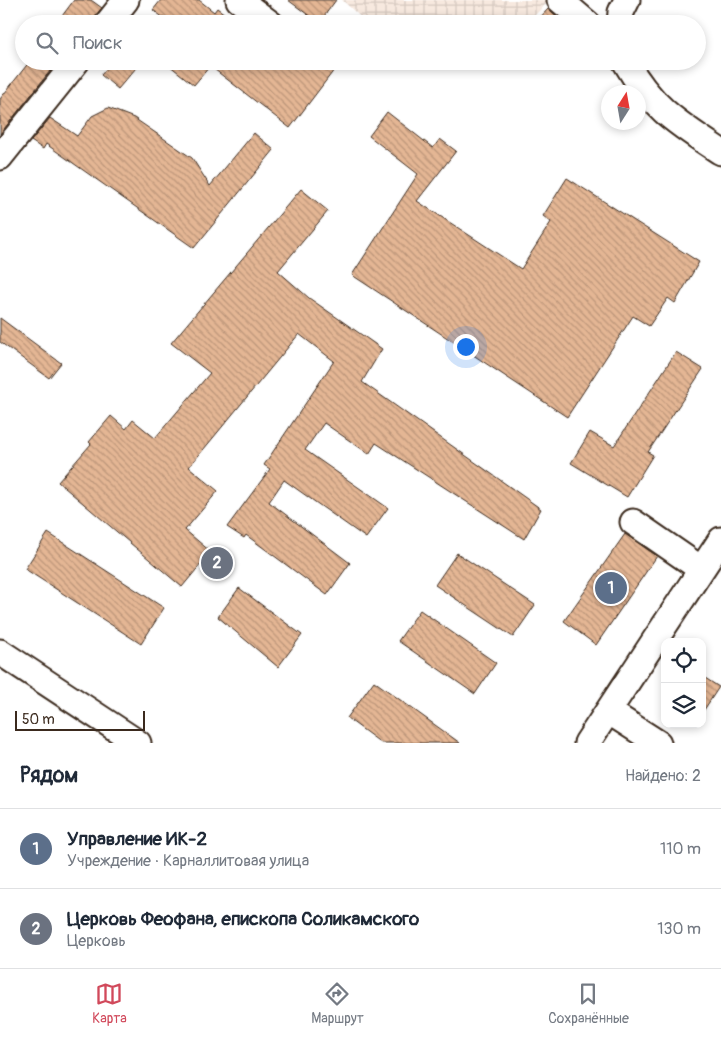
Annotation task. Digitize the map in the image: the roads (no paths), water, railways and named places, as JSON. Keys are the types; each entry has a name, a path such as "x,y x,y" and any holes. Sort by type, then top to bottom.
{"street":[{"path":"114,15 126,0"},
{"path":"239,0 258,15"},
{"path":"560,0 578,15"},
{"path":"620,15 627,0"},
{"path":"0,157 70,70"},
{"path":"630,70 653,102 674,121 721,152"},
{"path":"634,522 701,569"},
{"path":"587,743 721,540"},
{"path":"0,652 138,743"},
{"path":"608,711 658,743"}],"place":[{"name":"Церковь Феофана, епископа Соликамского","path":"217,563"},
{"name":"Управление ИК-2","path":"611,588"}]}
